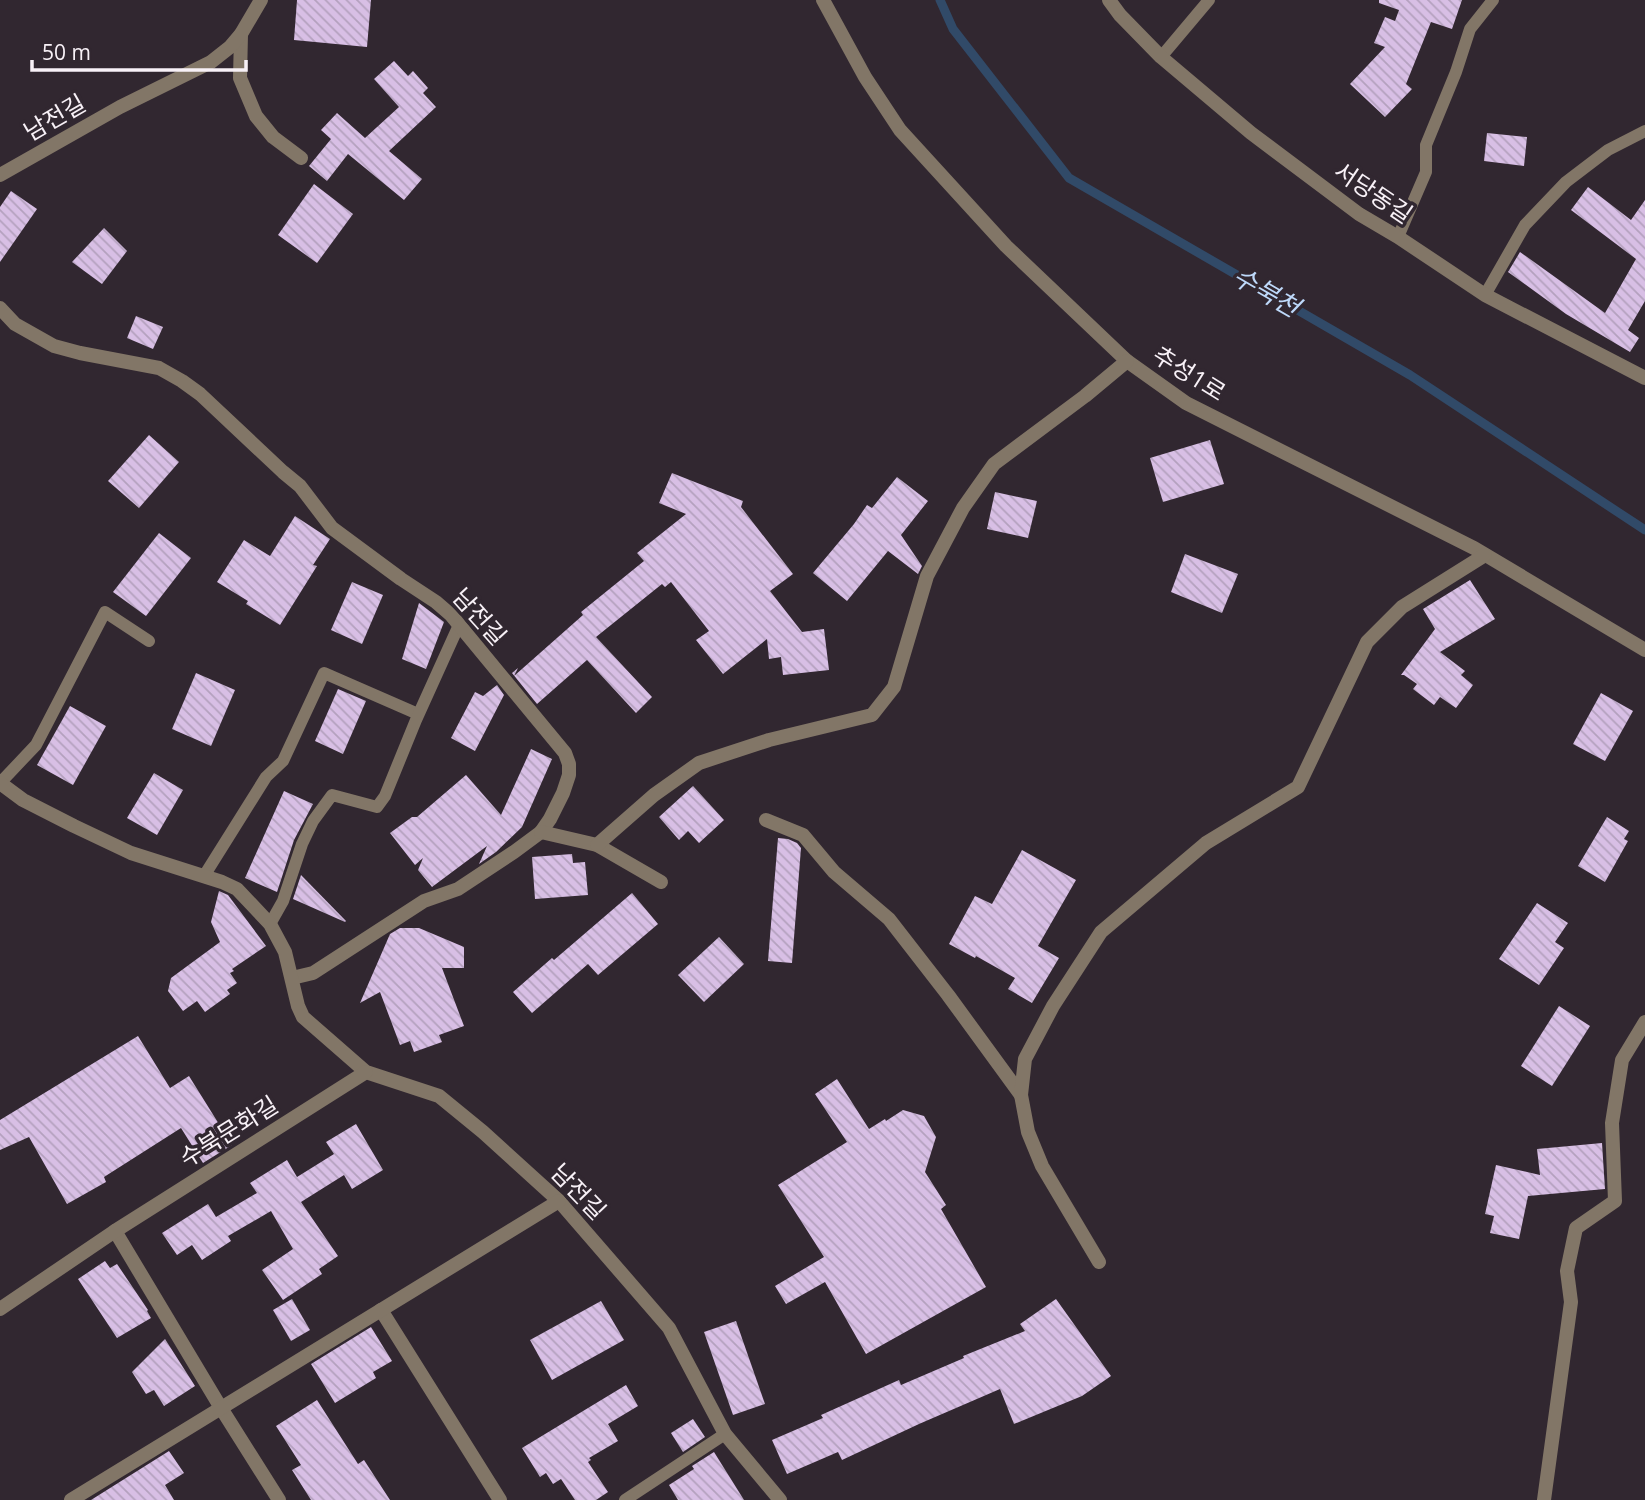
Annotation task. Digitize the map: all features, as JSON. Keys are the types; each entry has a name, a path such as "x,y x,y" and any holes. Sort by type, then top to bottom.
{"street":[{"name":"남전길","path":"0,175 120,107 211,62 241,34 261,0"},
{"name":"추성1로","path":"823,0 865,77 900,130 1006,246 1127,361 1186,403 1485,555 1645,650"},
{"name":"서당동길","path":"1109,0 1161,57 1251,133 1359,214 1485,295 1645,378"},
{"path":"241,34 240,78 256,116 273,137 301,158"},
{"name":"남전길","path":"0,308 15,324 54,346 100,358 159,368 200,394 300,486 332,528 436,602 459,625 565,753 569,775 563,793 541,832 458,889 424,901 321,968 292,978"},
{"path":"597,845 654,795 699,763 769,740 872,715 894,687 927,576 963,508 994,464 1127,361"},
{"path":"1099,1262 1042,1166 1028,1132 1021,1095 1025,1059 1053,1006 1101,932 1206,843 1298,787 1367,642 1402,607 1485,555"},
{"name":"남전길","path":"0,783 23,800 120,847 237,889 270,924 285,952 303,1017 366,1072 439,1096 559,1201 669,1328 725,1434 780,1500"},
{"path":"766,820 803,835 834,872 889,919 1021,1095"},
{"path":"541,832 597,845 661,882"},
{"path":"1544,1500 1570,1302 1567,1271 1576,1228 1615,1201 1612,1123 1622,1060 1645,1023"},
{"name":"수북문화길","path":"0,1309 115,1231 366,1072"},
{"path":"71,1500 559,1201"},
{"path":"115,1231 279,1500"},
{"path":"381,1310 500,1500"}],"lane":[{"path":"1161,57 1209,0"},
{"path":"1398,237 1426,172 1426,145 1456,72 1470,29 1493,0"},
{"path":"1485,295 1525,225 1566,182 1608,150 1645,131"},
{"path":"0,783 36,745 105,612 149,641"},
{"path":"270,924 283,901 302,844 313,821 332,795 377,807 385,796 418,714 459,625"},
{"path":"204,876 266,777 283,761 324,673 418,714"},
{"path":"625,1500 725,1434"}],"building":[{"path":"297,0 371,0 367,47 294,40"},
{"path":"1379,0 1462,0 1452,29 1431,22 1406,84 1412,89 1385,117 1350,84 1385,47 1374,43 1385,17 1395,21 1399,10 1379,3"},
{"path":"394,61 408,76 413,71 428,88 423,93 436,107 389,151 422,179 404,200 348,154 327,181 309,166 331,139 321,130 337,113 365,138 399,107 374,79"},
{"path":"1487,133 1527,137 1524,166 1484,161"},
{"path":"314,184 353,214 317,263 278,235"},
{"path":"1588,187 1631,220 1645,200 1645,301 1628,330 1639,338 1630,352 1566,314 1508,272 1520,252 1605,313 1636,259 1571,210"},
{"path":"11,191 37,209 0,262 0,207"},
{"path":"104,228 127,251 102,284 72,262"},
{"path":"136,316 163,327 153,349 127,338"},
{"path":"149,435 179,462 139,508 108,481"},
{"path":"1210,440 1224,484 1163,502 1150,458"},
{"path":"672,473 743,501 741,507 793,574 770,591 802,632 824,629 829,670 783,675 781,657 769,659 767,639 723,674 696,640 709,631 671,582 665,587 662,584 596,637 652,697 636,713 587,660 537,704 514,676 583,615 581,612 644,561 637,553 686,514 659,503"},
{"path":"897,477 928,501 901,535 922,566 918,574 888,551 847,601 813,573 867,505 872,508"},
{"path":"995,492 1037,501 1028,538 987,529"},
{"path":"295,516 330,539 313,565 317,566 280,625 217,582 244,540 270,556"},
{"path":"159,533 191,558 146,616 113,592"},
{"path":"1185,554 1238,574 1222,613 1171,592"},
{"path":"1470,580 1495,619 1440,652 1465,671 1461,675 1473,685 1456,708 1440,697 1434,705 1413,689 1417,684 1401,675 1435,629 1423,609"},
{"path":"352,582 383,595 362,644 331,630"},
{"path":"419,603 444,622 426,669 402,659"},
{"path":"196,673 235,690 211,746 172,729"},
{"path":"497,685 504,695 475,751 451,738 475,692 483,696"},
{"path":"338,689 366,701 343,754 315,741"},
{"path":"1601,693 1633,711 1605,761 1573,744"},
{"path":"70,706 106,726 73,785 37,765"},
{"path":"531,749 552,759 522,827 479,864 487,846 432,887 418,870 423,858 415,865 390,833 412,817 417,817 466,775 501,815"},
{"path":"154,773 183,790 157,835 127,818"},
{"path":"693,786 724,820 699,843 688,831 679,840 659,817"},
{"path":"284,791 313,804 294,840 277,892 245,878"},
{"path":"1607,817 1629,831 1624,839 1628,841 1605,882 1578,866"},
{"path":"778,838 788,839 801,848 792,963 768,961"},
{"path":"1022,850 1076,880 1038,946 1059,958 1032,1003 1008,989 1015,978 949,944 975,896 992,904"},
{"path":"572,854 573,863 585,862 588,895 535,899 532,857"},
{"path":"301,875 346,921 345,922 293,899"},
{"path":"219,891 228,895 266,946 232,969 234,971 230,973 237,983 227,990 230,994 205,1012 197,1001 183,1011 168,991 171,978 220,942 211,922"},
{"path":"632,893 658,924 598,975 588,964 532,1013 513,992"},
{"path":"1537,903 1568,923 1555,942 1564,948 1539,985 1499,959"},
{"path":"400,928 419,928 464,947 464,968 442,968 464,1026 439,1035 442,1042 414,1052 410,1041 400,1045 380,992 360,1003 390,934"},
{"path":"719,937 744,964 704,1002 678,975"},
{"path":"1559,1006 1590,1026 1552,1086 1521,1066"},
{"path":"138,1036 170,1088 189,1076 232,1145 203,1163 181,1128 104,1177 106,1182 67,1204 29,1137 0,1150 0,1120"},
{"path":"837,1079 869,1129 903,1110 924,1116 936,1137 925,1172 946,1205 941,1209 986,1287 866,1354 825,1282 786,1304 775,1286 824,1257 778,1185 847,1142 815,1094"},
{"path":"356,1124 383,1170 352,1189 344,1175 301,1202 338,1256 319,1269 322,1274 283,1300 262,1270 293,1249 271,1211 228,1236 231,1241 202,1260 192,1245 177,1255 162,1233 208,1204 216,1217 257,1193 250,1183 287,1160 297,1177 334,1154 326,1142"},
{"path":"1602,1143 1605,1189 1528,1196 1519,1239 1490,1233 1494,1216 1485,1214 1496,1165 1540,1175 1537,1149"},
{"path":"105,1261 110,1268 117,1264 151,1318 117,1338 78,1279"},
{"path":"292,1299 310,1330 291,1341 273,1310"},
{"path":"1056,1299 1111,1376 1082,1396 1014,1424 1000,1389 842,1460 838,1452 787,1474 772,1440 899,1380 901,1385 1025,1331 1020,1324"},
{"path":"601,1301 624,1340 552,1380 530,1340"},
{"path":"736,1321 765,1404 733,1415 704,1332"},
{"path":"371,1327 392,1361 373,1372 376,1378 335,1403 311,1364"},
{"path":"165,1339 195,1386 164,1406 154,1390 146,1394 132,1372"},
{"path":"626,1385 638,1406 608,1424 618,1441 589,1458 591,1460 588,1462 608,1492 596,1500 575,1500 561,1479 553,1484 546,1473 540,1477 522,1448"},
{"path":"317,1400 358,1464 364,1460 390,1500 311,1500 292,1470 301,1465 276,1426"},
{"path":"693,1419 705,1437 683,1452 671,1433"},
{"path":"169,1451 184,1473 165,1485 174,1500 91,1500"},
{"path":"714,1452 744,1500 678,1500 669,1485"}],"waterway":[{"name":"수북천","path":"940,0 953,29 1069,178 1410,375 1645,530"}]}
